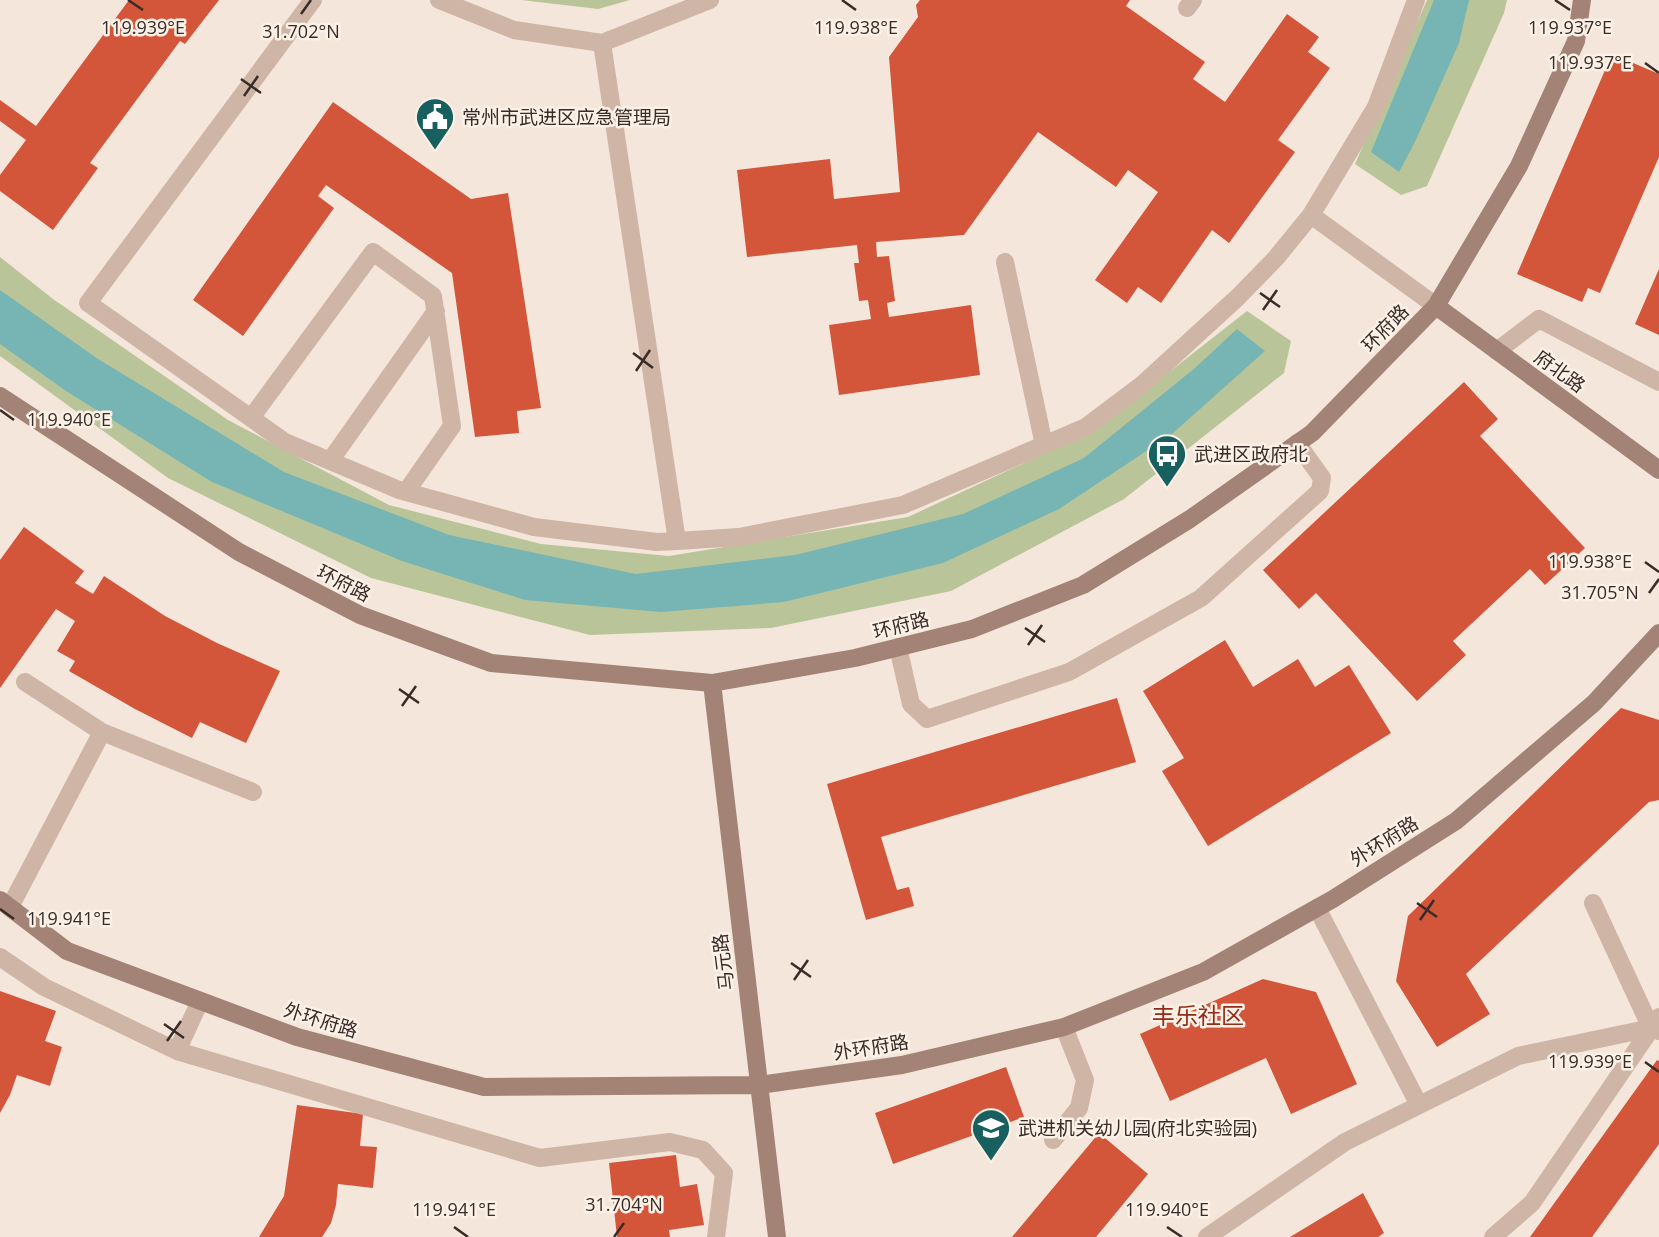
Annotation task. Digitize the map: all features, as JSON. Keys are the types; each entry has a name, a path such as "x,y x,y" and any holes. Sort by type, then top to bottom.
{"street":[{"path":"313,0 88,303 285,442 330,461 406,492 534,527 657,542 739,537 903,505 1086,427 1143,384 1238,297 1276,258 1311,215 1376,107 1416,0"},
{"path":"439,0 514,30 602,43 710,0"},
{"name":"环府路","path":"3,405 239,552 360,615 491,663 712,683 855,658 972,629 1083,585 1190,519 1312,433 1436,306 1519,166 1576,41 1582,0"},
{"path":"602,43 677,541"},
{"path":"1311,215 1436,306"},
{"path":"251,418 373,252 433,296 452,426 406,492"},
{"path":"1005,262 1044,445"},
{"name":"府北路","path":"1436,306 1659,470"},
{"path":"330,461 436,311"},
{"path":"1497,351 1539,319 1659,382"},
{"path":"898,647 911,704 927,719 1069,672 1201,598 1320,491 1322,478 1297,443"},
{"name":"外环府路","path":"5,904 67,951 297,1037 484,1087 759,1085 902,1065 1064,1027 1203,972 1317,908 1456,821 1594,704 1659,633"},
{"path":"25,682 102,732 253,792"},
{"name":"马元路","path":"712,683 777,1237"},
{"path":"5,904 102,732"},
{"path":"1593,903 1656,1026"},
{"path":"1317,908 1419,1105"},
{"path":"0,957 44,986 177,1051 540,1158 670,1142 703,1150 724,1173 716,1237"},
{"path":"177,1051 200,1000"},
{"path":"1207,1237 1345,1142 1518,1056 1656,1026"},
{"path":"1493,1237 1532,1203 1656,1026"},
{"path":"1053,1140 1079,1108 1085,1080 1064,1027"}],"green space":[{"path":"521,0 630,0 598,9"},
{"path":"1427,0 1507,0 1504,13 1427,186 1401,195 1355,164"},
{"path":"0,257 53,299 228,420 389,505 541,544 669,556 908,517 1095,430 1247,311 1291,341 1284,373 1124,499 951,591 771,628 590,635 371,578 168,478 0,356"}],"water":[{"path":"1434,0 1469,0 1459,43 1399,172 1371,152"},
{"path":"0,290 98,359 284,472 449,535 636,574 795,555 963,514 1084,458 1195,368 1237,329 1265,351 1172,434 1059,509 943,563 784,602 661,612 525,600 402,561 212,482 66,391 0,344"}],"building":[{"path":"129,0 219,0 185,44 180,41 90,163 98,168 53,230 0,191 0,175 26,140 0,121 0,100 36,126"},
{"path":"920,0 1130,0 1126,6 1205,62 1193,79 1225,102 1287,14 1319,37 1308,52 1330,68 1278,140 1295,152 1229,243 1212,230 1161,303 1138,287 1127,303 1095,280 1158,192 1128,170 1116,187 1038,132 964,235 876,242 877,257 889,256 895,301 887,303 889,317 971,305 980,375 839,395 829,325 871,319 868,300 859,301 854,263 859,263 857,245 747,257 737,170 830,159 834,199 900,192 889,57 918,17 916,5"},
{"path":"1612,54 1659,74 1659,157 1600,293 1588,288 1582,302 1517,274"},
{"path":"333,102 471,199 508,193 541,408 517,411 519,433 475,437 452,273 326,185 318,196 334,208 243,336 193,300"},
{"path":"1659,269 1659,335 1635,324"},
{"path":"1464,382 1498,419 1480,436 1585,548 1545,585 1530,569 1453,641 1466,655 1417,701 1316,593 1299,609 1263,570"},
{"path":"24,527 84,571 75,583 93,594 104,576 165,616 280,671 246,743 200,722 192,738 69,671 75,661 57,651 75,621 56,609 0,688 0,560"},
{"path":"1225,640 1253,687 1298,659 1315,687 1349,665 1391,733 1208,846 1162,771 1184,758 1143,691"},
{"path":"1117,698 1136,762 881,837 897,890 909,887 914,906 866,920 827,784"},
{"path":"1621,708 1659,720 1659,800 1649,802 1466,974 1490,1014 1437,1047 1396,981 1408,916"},
{"path":"1263,979 1316,992 1357,1084 1291,1114 1266,1058 1170,1101 1140,1034"},
{"path":"0,991 56,1011 45,1041 62,1047 50,1086 17,1075 0,1113"},
{"path":"1657,1060 1659,1144 1592,1237 1530,1237"},
{"path":"1006,1067 1024,1117 893,1164 875,1113"},
{"path":"297,1105 363,1114 360,1146 377,1147 373,1188 338,1184 331,1223 322,1237 259,1237 284,1196"},
{"path":"1099,1133 1148,1174 1096,1237 1012,1237"},
{"path":"676,1155 680,1187 697,1184 704,1225 669,1230 670,1237 617,1237 609,1163"},
{"path":"1363,1193 1384,1233 1378,1237 1290,1237"}],"place":[{"name":"常州市武进区应急管理局","path":"435,151"},
{"name":"武进区政府北","path":"1167,488"},
{"name":"武进机关幼儿园(府北实验园)","path":"991,1162"}],"district":[{"name":"丰乐社区","path":"1198,1015"}]}
